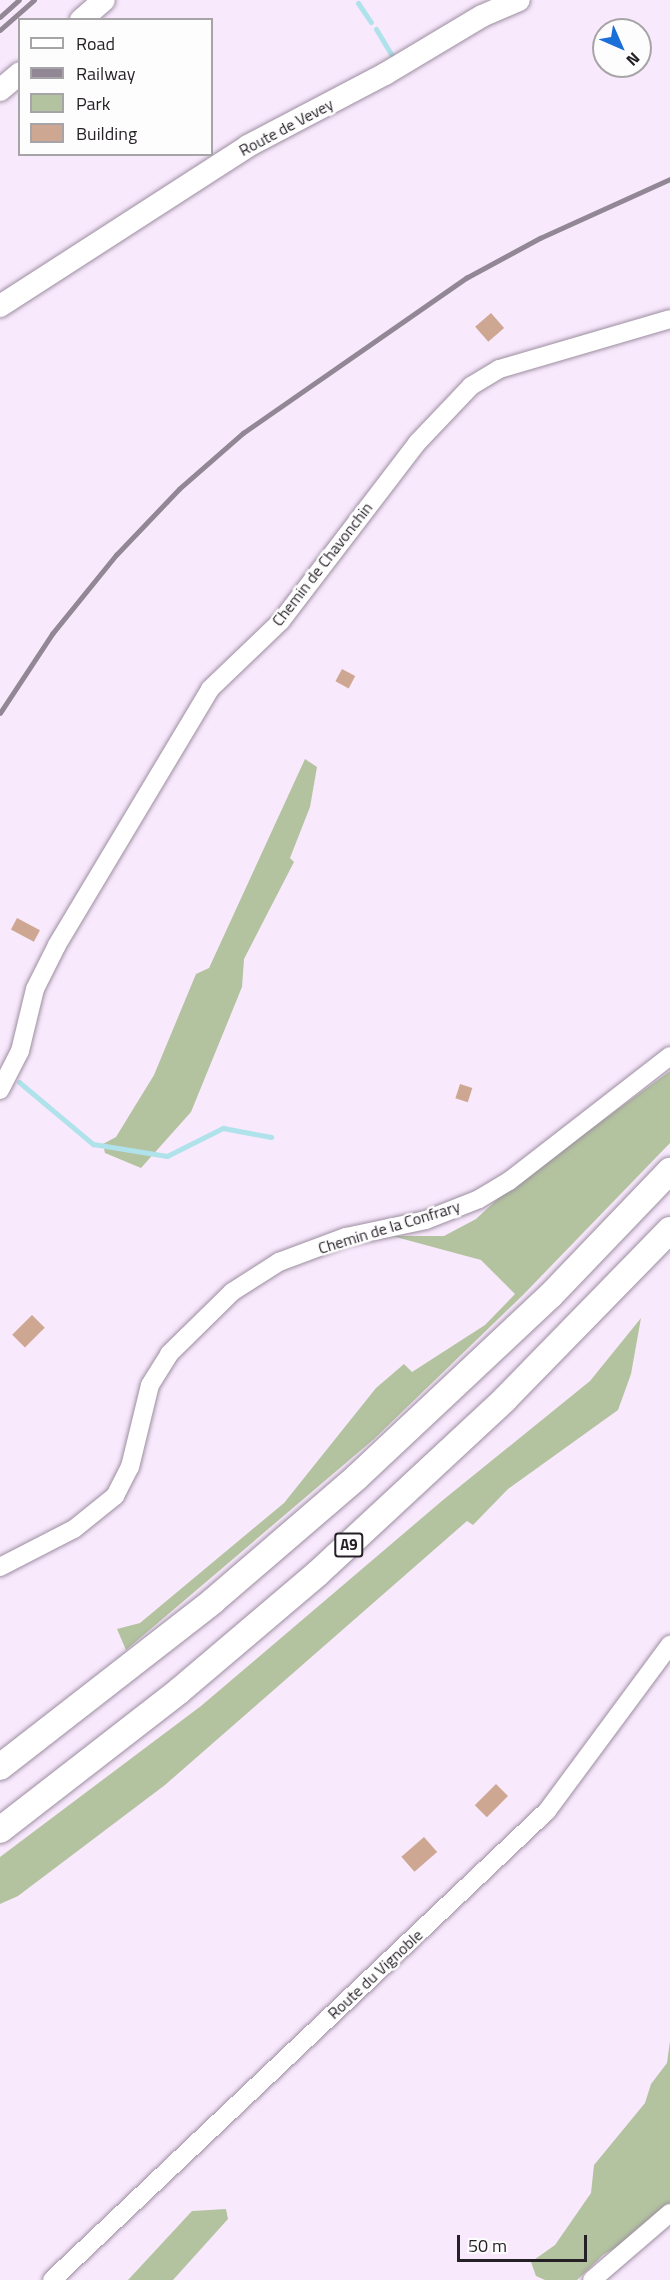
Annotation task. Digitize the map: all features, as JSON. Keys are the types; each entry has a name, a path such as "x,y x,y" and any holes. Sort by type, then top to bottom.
{"highway":[{"path":"0,1767 213,1601 357,1477 501,1344 670,1171"},
{"name":"A9","path":"0,1830 179,1691 327,1565 505,1399 670,1230"}],"main road":[{"path":"83,18 104,0"},
{"name":"Route de Vevey","path":"0,306 248,146 369,83 482,16 519,0"},
{"path":"0,90 18,75"}],"street":[{"name":"Chemin de Chavonchin","path":"0,1090 20,1051 35,989 57,945 210,689 281,621 417,443 471,386 499,369 670,319"},
{"name":"Chemin de la Confrary","path":"0,1567 74,1529 115,1496 130,1467 150,1385 169,1353 232,1292 279,1263 346,1237 426,1220 479,1199 509,1181 670,1056"},
{"name":"Route du Vignoble","path":"52,2280 547,1811 670,1645"},
{"path":"592,2280 670,2214"}],"green space":[{"path":"305,759 317,767 310,807 290,858 294,862 244,959 242,987 191,1112 141,1168 105,1153 103,1144 116,1137 154,1075 196,974 209,968"},
{"path":"670,1071 670,1143 523,1295 374,1439 126,1650 117,1629 140,1623 284,1503 376,1388 404,1364 412,1372 485,1325 515,1294 481,1260 392,1236 444,1236 476,1219 505,1192"},
{"path":"641,1318 631,1374 618,1410 508,1489 473,1525 467,1521 165,1785 18,1896 0,1904 0,1857 201,1706 443,1500 590,1381"},
{"path":"670,2041 670,2225 635,2236 603,2255 577,2280 545,2280 536,2276 531,2262 555,2245 591,2193 594,2165 645,2103 651,2084 667,2063"},
{"path":"226,2209 228,2219 173,2280 128,2280 192,2211"}],"building":[{"path":"491,313 504,328 488,342 475,327"},
{"path":"342,669 355,676 349,688 335,681"},
{"path":"17,918 40,930 34,942 11,929"},
{"path":"460,1084 472,1088 468,1102 455,1098"},
{"path":"32,1315 45,1328 25,1348 12,1335"},
{"path":"496,1784 508,1796 487,1817 475,1805"},
{"path":"424,1837 437,1852 414,1872 401,1857"}],"waterway":[{"path":"358,3 371,22"},
{"path":"376,29 393,57"},
{"path":"19,1082 93,1144 167,1156 223,1128 271,1137"}],"railway":[{"path":"0,17 19,0"},
{"path":"0,30 34,0"},
{"path":"0,713 52,634 116,555 179,489 243,433 466,278 540,238 670,179"}]}
